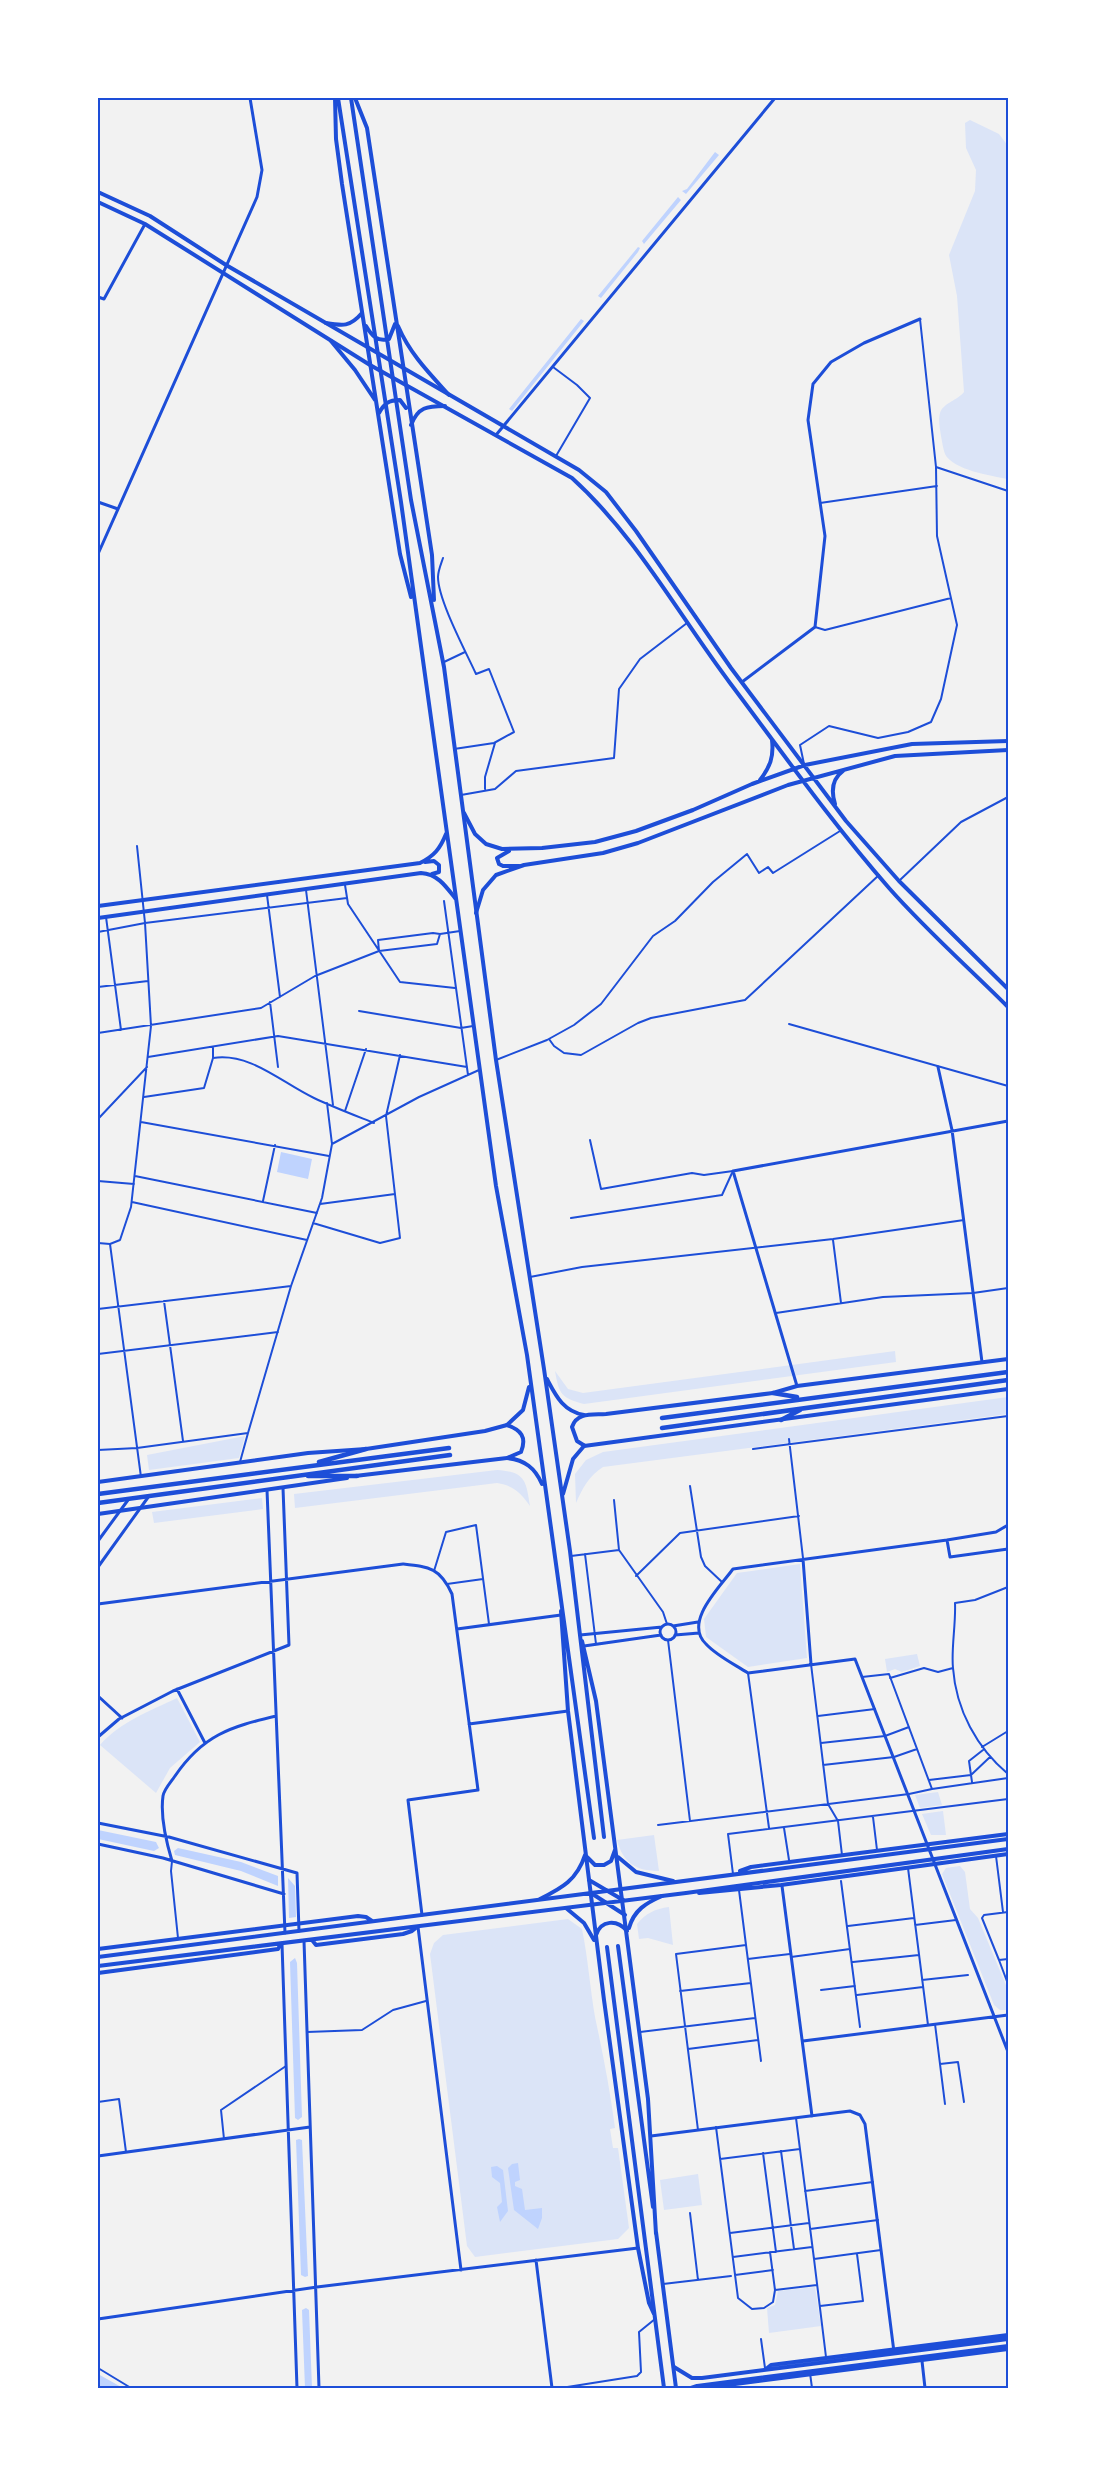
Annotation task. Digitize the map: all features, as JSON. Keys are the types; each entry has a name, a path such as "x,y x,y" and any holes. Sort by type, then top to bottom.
{"highway":[{"path":"662,1418 1008,1372"},
{"path":"662,1428 1008,1380"},
{"path":"773,1393 802,1398"},
{"path":"781,1420 804,1408"},
{"path":"98,1494 449,1448"},
{"path":"296,1467 366,1449"},
{"path":"98,1503 450,1455"},
{"path":"296,1475 357,1476"}],"main road":[{"path":"337,98 360,228 401,502 495,1186 530,1380 594,1838"},
{"path":"337,98 336,139 367,348 400,554 416,616"},
{"path":"353,98 369,226 411,500 435,612 443,662 475,916 570,1556 604,1837"},
{"path":"353,98 367,129 408,411 432,555 435,612"},
{"path":"98,192 150,216 226,265 556,456 579,470 606,492 742,682 836,807 899,881 1008,989"},
{"path":"98,202 145,224 370,365 572,478 598,502 626,536 772,739 879,875 1008,1007"},
{"path":"326,323 345,326 353,323 363,313"},
{"path":"364,322 373,337 382,341 389,339 396,321"},
{"path":"396,321 406,345 417,361 449,394"},
{"path":"331,341 355,370 376,402"},
{"path":"378,415 384,404 393,400 400,400 408,411"},
{"path":"411,426 417,412 428,406 445,406"},
{"path":"759,781 768,769 774,753 772,739"},
{"path":"462,810 475,834 486,844 502,849 595,842 636,831 693,810 759,781 805,765 912,744 1008,741"},
{"path":"515,849 502,853 497,858 499,864 522,866 603,853 638,843 788,784 815,779 895,756 1008,750"},
{"path":"836,807 833,786 837,775 847,768"},
{"path":"420,863 432,857 441,847 446,834"},
{"path":"98,906 434,861 438,865 439,872 98,918"},
{"path":"475,916 483,890 496,875 522,866"},
{"path":"432,874 456,898"},
{"path":"545,1376 562,1404 568,1410 584,1415 773,1393 797,1386 1008,1359"},
{"path":"98,1482 308,1453 366,1449 485,1431 507,1425 523,1410 530,1380"},
{"path":"584,1415 574,1420 572,1427 577,1441 584,1446 1008,1389"},
{"path":"507,1425 520,1431 524,1441 522,1452 507,1458"},
{"path":"562,1498 573,1460 584,1446"},
{"path":"98,1514 357,1476 507,1458 518,1459 534,1470 545,1489"},
{"path":"561,1595 568,1711 585,1854 638,2248 654,2316"},
{"path":"580,1635 596,1701 622,1888 651,2136 656,2234"},
{"path":"733,1874 751,1867 1008,1834"},
{"path":"98,1957 1008,1839"},
{"path":"585,1854 593,1864 604,1865 613,1858 615,1845"},
{"path":"98,1966 686,1893 1008,1849"},
{"path":"540,1899 569,1883 579,1871 585,1854"},
{"path":"686,1893 782,1885 1008,1854"},
{"path":"617,1856 627,1867 636,1872 673,1881"},
{"path":"589,1880 623,1900"},
{"path":"590,1892 625,1916"},
{"path":"627,1932 637,1911 662,1896"},
{"path":"566,1908 584,1923 597,1945"},
{"path":"98,1949 362,1916 373,1921"},
{"path":"596,1936 599,1927 607,1923 619,1924 627,1932"},
{"path":"178,1939 179,1946"},
{"path":"98,1973 278,1950 284,1943"},
{"path":"618,1946 676,2388"},
{"path":"608,1947 664,2388"},
{"path":"180,1956 181,1962"},
{"path":"115,1964 116,1970"},
{"path":"765,2370 771,2365 1008,2337"},
{"path":"691,2388 1008,2347"},
{"path":"674,2367 692,2378 894,2351"},
{"path":"720,2388 720,2386 810,2372"}],"street":[{"path":"98,554 257,197 262,170 250,98"},
{"path":"496,435 775,98"},
{"path":"98,297 104,299 145,224"},
{"path":"742,682 815,627 825,536 808,420 813,384 831,362 864,343 920,319 936,467 937,536 957,625 942,699 931,722 908,732 878,738 829,726 800,745 805,765"},
{"path":"553,367 590,398 556,456"},
{"path":"936,467 1008,491"},
{"path":"820,503 936,486"},
{"path":"98,502 118,509"},
{"path":"443,558 438,575 440,588 465,652 476,674 489,669 514,732 495,743 454,749"},
{"path":"815,627 825,630 951,598"},
{"path":"460,795 495,789 516,771 614,758 619,689 640,659 687,623"},
{"path":"443,662 465,652"},
{"path":"486,790 484,777 495,743"},
{"path":"899,881 962,822 1008,797"},
{"path":"496,1060 549,1039 574,1025 601,1004 653,936 675,921 713,882 747,854 759,873 768,867 773,873 842,830"},
{"path":"98,1243 110,1244 120,1240 132,1202 148,1057 151,1026 149,981 137,846"},
{"path":"549,1039 564,1053 581,1055 651,1018 745,1000 879,875"},
{"path":"345,885 348,904 400,982 456,988"},
{"path":"306,890 333,1106"},
{"path":"267,896 280,997"},
{"path":"98,932 145,923 347,898"},
{"path":"444,902 468,1075"},
{"path":"106,917 121,1030"},
{"path":"379,951 378,940 460,931"},
{"path":"98,1034 261,1008 315,976 379,951 437,944 440,934"},
{"path":"98,987 149,981"},
{"path":"270,1002 278,1067"},
{"path":"359,1011 461,1028 473,1026"},
{"path":"789,1024 1008,1086"},
{"path":"148,1057 274,1036 467,1067"},
{"path":"144,1097 204,1088 213,1058 213,1047"},
{"path":"345,1111 366,1049"},
{"path":"313,1223 380,1243 400,1238 386,1116 400,1055"},
{"path":"213,1058 225,1056 247,1061 333,1106 374,1123"},
{"path":"98,1119 147,1067"},
{"path":"938,1067 952,1130 982,1363"},
{"path":"332,1144 419,1097 480,1070"},
{"path":"240,1462 291,1286 320,1204 332,1144 327,1103"},
{"path":"98,1112 98,1119"},
{"path":"590,1140 601,1189 692,1173 704,1175 734,1171 1008,1121"},
{"path":"141,1122 329,1156"},
{"path":"262,1202 275,1145"},
{"path":"571,1218 722,1195 734,1171"},
{"path":"734,1171 797,1386"},
{"path":"135,1176 316,1213"},
{"path":"98,1181 134,1184"},
{"path":"320,1204 395,1194"},
{"path":"132,1202 307,1240"},
{"path":"529,1277 582,1267 833,1239 964,1220"},
{"path":"833,1239 841,1303"},
{"path":"110,1244 141,1477"},
{"path":"98,1309 291,1286"},
{"path":"776,1313 883,1297 973,1293 1008,1288"},
{"path":"165,1301 183,1442"},
{"path":"98,1354 278,1332"},
{"path":"753,1449 1008,1416"},
{"path":"98,1450 137,1448 248,1433"},
{"path":"789,1439 799,1516 811,1664 823,1765 828,1804 838,1821 842,1855"},
{"path":"690,1486 701,1557 705,1566 723,1583"},
{"path":"98,1737 122,1718 177,1689 289,1645 283,1488"},
{"path":"267,1490 286,1933"},
{"path":"98,1567 149,1496"},
{"path":"98,1541 129,1499"},
{"path":"614,1500 619,1550 663,1612 675,1635"},
{"path":"636,1575 680,1533 695,1529 799,1516"},
{"path":"435,1571 446,1532 476,1525 489,1625"},
{"path":"1008,1526 996,1532 948,1540 734,1569 700,1613 698,1622 699,1633 704,1643 748,1673 855,1659 1008,2052"},
{"path":"948,1540 950,1557 1008,1549"},
{"path":"570,1556 619,1550"},
{"path":"585,1554 596,1644"},
{"path":"98,1604 403,1564 428,1567 445,1578 452,1594 477,1790 408,1800 422,1915"},
{"path":"447,1584 483,1579"},
{"path":"1008,1587 975,1600 955,1603 953,1668 962,1711 983,1748 1008,1774"},
{"path":"457,1629 561,1615"},
{"path":"580,1635 698,1622"},
{"path":"661,1635 662,1627"},
{"path":"668,1640 675,1635 699,1633"},
{"path":"584,1646 661,1635 668,1640 690,1821"},
{"path":"891,1678 924,1668 938,1672 953,1668"},
{"path":"748,1673 769,1829"},
{"path":"862,1677 889,1674 932,1789"},
{"path":"177,1689 205,1743"},
{"path":"98,1696 122,1718"},
{"path":"817,1716 875,1709"},
{"path":"469,1724 568,1711"},
{"path":"178,1939 171,1871 172,1860 165,1836 163,1794 182,1767 205,1743 235,1725 276,1716"},
{"path":"821,1743 885,1736 909,1727"},
{"path":"972,1783 969,1761 1008,1731"},
{"path":"823,1765 894,1757 917,1749"},
{"path":"928,1780 971,1775 990,1757"},
{"path":"658,1825 909,1794 1008,1778"},
{"path":"733,1874 728,1834 1008,1799"},
{"path":"873,1817 877,1850"},
{"path":"98,1823 165,1836 297,1873 299,1931"},
{"path":"784,1828 789,1862"},
{"path":"98,1844 172,1860 284,1894"},
{"path":"996,1856 1003,1912"},
{"path":"908,1868 928,2025"},
{"path":"842,1881 860,2027"},
{"path":"782,1885 812,2116"},
{"path":"739,1890 761,2061"},
{"path":"1008,1912 984,1915 982,1918 1008,1984"},
{"path":"847,1926 914,1918"},
{"path":"915,1925 956,1920"},
{"path":"418,1926 460,2271"},
{"path":"303,1941 319,2388"},
{"path":"284,1943 297,2388"},
{"path":"698,2130 676,1954 746,1945"},
{"path":"748,1959 850,1949"},
{"path":"852,1962 919,1955"},
{"path":"999,1960 1008,1959"},
{"path":"922,1980 968,1975"},
{"path":"680,1991 751,1983"},
{"path":"821,1990 855,1986"},
{"path":"856,1995 923,1987"},
{"path":"307,2032 362,2030 393,2010 426,2001"},
{"path":"802,2040 1008,2015"},
{"path":"640,2032 755,2018"},
{"path":"935,2024 945,2104"},
{"path":"688,2049 758,2040"},
{"path":"940,2064 958,2062 964,2102"},
{"path":"224,2139 221,2110 286,2066"},
{"path":"98,2102 119,2099 126,2152"},
{"path":"651,2136 850,2111 862,2118 865,2124 873,2182 894,2351"},
{"path":"796,2118 826,2358"},
{"path":"98,2156 309,2127"},
{"path":"716,2127 738,2298 752,2309 764,2308 773,2302 775,2290 770,2252"},
{"path":"720,2159 800,2149"},
{"path":"781,2151 794,2249"},
{"path":"763,2154 776,2252"},
{"path":"805,2191 873,2182"},
{"path":"690,2213 698,2280"},
{"path":"810,2229 878,2220"},
{"path":"730,2233 809,2223"},
{"path":"733,2257 812,2247"},
{"path":"98,2319 316,2287 638,2248"},
{"path":"814,2259 882,2250"},
{"path":"820,2306 863,2301 856,2253"},
{"path":"536,2260 552,2388"},
{"path":"735,2275 773,2270"},
{"path":"663,2284 731,2276"},
{"path":"775,2290 817,2285"},
{"path":"561,2388 637,2376 641,2372 639,2332 654,2316"},
{"path":"761,2338 765,2370"},
{"path":"921,2358 925,2388"},
{"path":"98,2368 131,2388"},
{"path":"810,2372 812,2388"}],"shaded area":[{"path":"970,120 999,134 1008,146 1008,479 964,468 949,460 944,452 939,424 942,410 964,392 957,296 949,255 975,191 976,170 966,148 965,123"},
{"path":"895,1351 896,1362 584,1404 570,1400 562,1394 555,1371 568,1389 583,1393"},
{"path":"1008,1397 1008,1414 603,1467 587,1482 576,1503 575,1474 586,1460 603,1452"},
{"path":"245,1436 239,1458 149,1470 147,1455"},
{"path":"497,1470 519,1475 525,1484 530,1506 516,1490 497,1483 295,1508 294,1494"},
{"path":"262,1498 263,1509 154,1523 152,1512"},
{"path":"800,1564 807,1658 748,1667 706,1637 704,1619 737,1573"},
{"path":"917,1654 920,1666 902,1672 895,1669 887,1672 885,1659"},
{"path":"177,1698 200,1742 170,1768 156,1793 100,1745 126,1723"},
{"path":"938,1792 942,1805 920,1808 915,1795"},
{"path":"943,1811 946,1835 931,1835 922,1814"},
{"path":"654,1835 659,1871 651,1871 632,1864 623,1855 617,1840"},
{"path":"960,1866 965,1872 970,1909 978,1918 1008,1990 1008,2010 1000,2010 994,2005 942,1874 946,1868"},
{"path":"669,1907 673,1945 648,1938 639,1939 637,1924 640,1920 651,1912"},
{"path":"568,1919 582,1929 615,2128 610,2129 613,2148 618,2148 629,2228 618,2239 475,2257 467,2246 430,1954 434,1943 443,1935"},
{"path":"698,2174 702,2205 664,2210 660,2180"},
{"path":"815,2287 821,2326 769,2333 767,2308 775,2305 778,2291"}],"water":[{"path":"715,152 719,155 686,194 682,191 687,189"},
{"path":"678,197 681,200 644,244 642,241"},
{"path":"638,247 640,248 638,252 601,298 598,296"},
{"path":"581,319 584,321 512,411 509,409"},
{"path":"281,1152 312,1159 308,1179 277,1172"},
{"path":"98,1830 156,1842 159,1848 154,1851 98,1839"},
{"path":"178,1848 241,1862 278,1876 278,1886 241,1871 175,1855 174,1851"},
{"path":"288,1878 295,1886 296,1917 289,1918"},
{"path":"295,1958 302,2117 298,2120 295,2118 290,1962"},
{"path":"296,2140 302,2140 308,2276 305,2277 301,2275"},
{"path":"518,2163 520,2180 515,2182 515,2186 522,2189 525,2210 542,2208 542,2218 538,2229 514,2210 508,2168"},
{"path":"497,2166 503,2170 508,2211 500,2222 497,2207 502,2202 500,2183 492,2177 491,2167"},
{"path":"306,2308 309,2310 312,2388 305,2388 302,2310"},
{"path":"98,2374 123,2388 103,2388 98,2385"}]}
